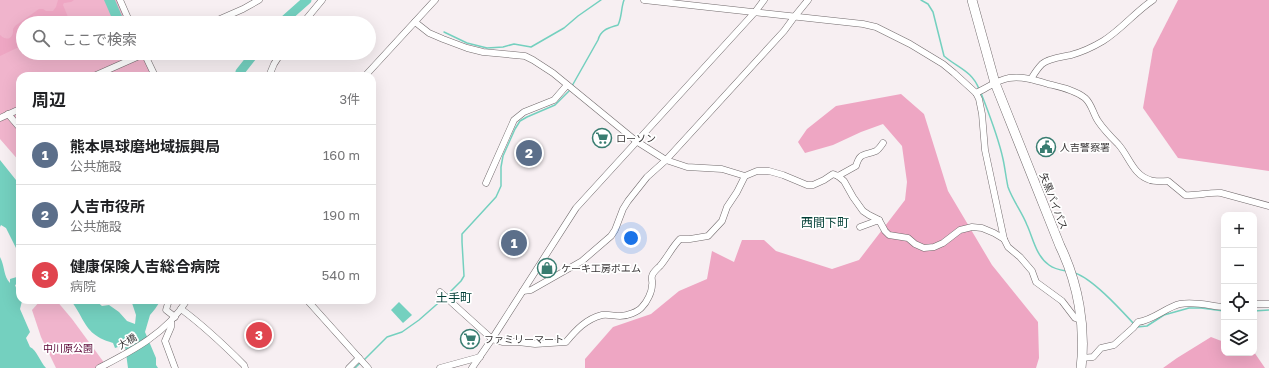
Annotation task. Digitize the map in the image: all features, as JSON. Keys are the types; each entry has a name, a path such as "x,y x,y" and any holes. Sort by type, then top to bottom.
{"highway":[{"name":"矢黒バイパス","path":"972,0 996,83 1068,263 1078,301 1081,320 1083,343 1081,368"}],"street":[{"path":"120,0 127,16"},
{"path":"228,16 244,9 259,0"},
{"path":"308,16 322,0"},
{"path":"369,72 435,0"},
{"path":"644,0 863,24 876,27 910,44 943,64 976,93 979,99 982,114 985,150 1004,240 1008,247 1020,257 1032,271 1036,282 1062,302 1075,318 1081,320"},
{"path":"472,368 576,208 756,12 764,0"},
{"path":"523,291 531,290 582,261 611,236 615,230 623,209 647,177 666,160 784,31 808,0"},
{"path":"1031,79 1043,64 1056,58 1072,55 1102,42 1141,8 1153,0"},
{"path":"415,22 429,33 468,48 483,52 524,56 533,60 553,73 636,141 666,160 687,167 722,169 745,176 757,172 769,172 783,175 807,185 813,185 833,174 838,176 844,182 863,211 879,220 889,235 908,238 915,244 924,248 943,244 960,230 972,227 982,228 994,233 1004,240"},
{"path":"103,72 129,60"},
{"path":"148,60 153,72"},
{"path":"271,72 277,60"},
{"path":"976,93 1009,78 1019,77 1066,89 1086,98 1097,120 1111,138 1118,144 1136,171 1143,177 1150,181 1168,181 1185,195 1213,192 1230,195 1269,206"},
{"path":"486,183 514,120 524,112 554,100 567,85"},
{"path":"0,118 16,111"},
{"path":"8,114 16,123"},
{"path":"838,176 856,166 859,158 864,154 878,150 883,143"},
{"path":"440,292 492,339 503,342 535,344 566,342 587,321 602,315 609,314 621,316 636,312 642,308 651,292 653,274 662,264 675,243 680,239 708,236 722,221 727,208 745,176"},
{"path":"860,227 879,220"},
{"path":"168,304 166,310 173,319"},
{"path":"175,368 165,341 173,319 184,304"},
{"path":"311,304 368,368"},
{"path":"1082,358 1093,357 1101,348 1114,345 1138,322 1145,321 1179,304 1221,307"},
{"path":"1257,304 1269,304"},
{"path":"181,309 226,346 244,365 245,368"},
{"name":"大橋","path":"98,368 153,337 173,319"},
{"path":"440,368 480,357"},
{"path":"349,368 359,358"}],"green space":[{"path":"0,0 120,0 126,16 16,16 16,60 145,60 151,72 16,72 16,157 0,139"},
{"name":"中川原公園","path":"37,304 59,304 108,368 56,368 41,337 32,310"}],"shaded area":[{"path":"58,0 74,0 64,3 63,5 68,16 29,16 39,9 53,11"},
{"path":"104,0 115,0 122,16 111,16"},
{"path":"1178,0 1269,0 1269,171 1178,158 1143,108 1153,49"},
{"path":"16,25 16,48 0,56 0,35 7,39 10,38"},
{"path":"901,94 924,114 948,191 992,265 1038,322 1039,358 1036,368 585,368 585,359 613,327 651,314 679,291 707,279 712,251 734,262 742,240 764,240 776,251 832,269 859,260 905,200 907,182 902,146 883,124 833,145 805,153 798,142 807,129 836,106"},
{"path":"0,160 16,180 16,248 6,228 1,225 0,227"},
{"path":"0,257 6,277 10,283 10,279 16,277 16,304 21,304 20,309 30,332 26,338 30,347 35,351 46,368 0,368"},
{"path":"399,302 412,315 403,323 391,310"},
{"path":"73,304 109,305 119,312 127,321 135,324 136,315 132,304 158,304 150,315 145,332 156,358 156,365 158,368 128,368 125,346 115,348 113,343 106,341 92,332 85,324"},
{"path":"1211,337 1221,341 1221,356 1257,356 1265,368 1163,368"}],"waterway":[{"path":"289,16 307,0"},
{"path":"444,32 467,43 487,48 503,47 514,44 531,47 564,28 601,0"},
{"path":"572,86 601,33 618,25 624,0"},
{"path":"921,0 928,4 933,12 944,56 969,74 979,89"},
{"path":"240,72 249,60"},
{"path":"447,295 464,276 462,234 496,197 501,186 501,167 503,156 515,129 520,121 555,105 569,91"},
{"path":"981,93 999,142 1008,187 1025,220 1035,246 1041,257 1051,266 1066,271"},
{"path":"1075,273 1082,276 1098,288 1134,324"},
{"path":"363,361 387,337 402,332 419,320 444,298"},
{"path":"1137,327 1147,326 1164,315 1189,308 1221,311"},
{"path":"1257,311 1269,310"},
{"path":"355,368 360,363"}],"place":[{"name":"ローソン","path":"602,138"},
{"name":"人吉警察署","path":"1046,147"},
{"name":"人吉市役所","path":"529,153"},
{"name":"熊本県球磨地域振興局","path":"514,243"},
{"name":"ケーキ工房ポエム","path":"547,268"},
{"name":"健康保険人吉総合病院","path":"259,335"},
{"name":"ファミリーマート","path":"470,339"}],"district":[{"name":"西間下町","path":"825,222"},
{"name":"土手町","path":"454,297"}]}
